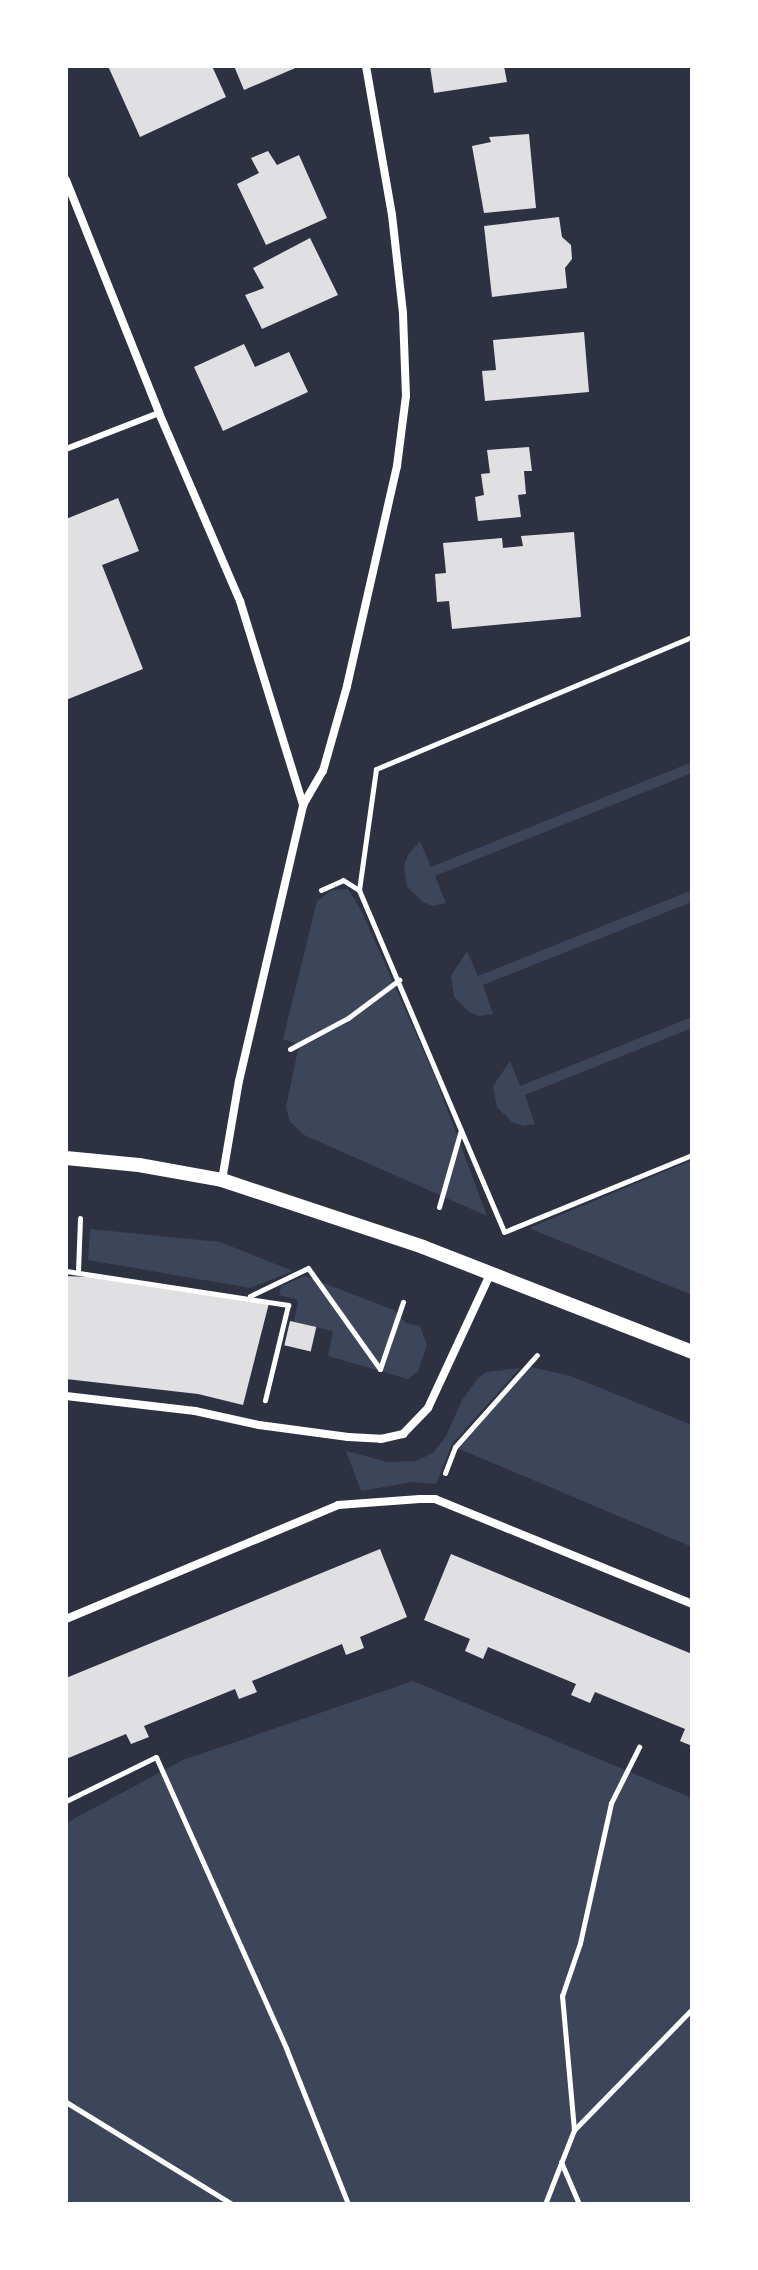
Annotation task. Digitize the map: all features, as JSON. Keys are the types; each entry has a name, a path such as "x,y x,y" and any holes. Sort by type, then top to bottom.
{"street":[{"path":"222,1180 239,1081 303,805 323,771 347,686 397,466 406,396 403,313 395,243 366,66"},
{"path":"66,180 159,413 240,601 303,805"},
{"path":"66,1158 139,1165 222,1180 491,1272 692,1352"},
{"path":"66,1396 195,1411 259,1425 348,1437 381,1439 403,1434 416,1424 445,1374 491,1272"},
{"path":"66,1619 338,1505 435,1499 692,1604"}],"lane":[{"path":"66,449 159,413"}],"path":[{"path":"692,637 376,769 359,890 504,1232 692,1155"},
{"path":"321,890 343,880 359,890"},
{"path":"290,1049 348,1018 399,980"},
{"path":"439,1207 462,1129"},
{"path":"78,1271 80,1218"},
{"path":"248,1297 308,1268 380,1369 403,1302"},
{"path":"66,1271 288,1305 259,1425"},
{"path":"435,1499 455,1447 537,1355"},
{"path":"574,2130 562,1996 580,1943 611,1803 639,1747"},
{"path":"66,1801 156,1757 286,2048 348,2204"},
{"path":"545,2204 574,2130 692,2009"},
{"path":"66,2102 232,2204"},
{"path":"561,2162 579,2204"}],"shaded area":[{"path":"692,762 692,773 435,876 446,903 433,906 423,902 407,887 404,865 420,841 431,867"},
{"path":"348,889 362,912 436,1079 487,1216 304,1135 290,1122 286,1107 299,1045 283,1039 317,901 332,890"},
{"path":"692,890 692,902 483,985 493,1014 480,1016 469,1012 454,997 451,976 467,951 478,976"},
{"path":"692,1017 692,1028 525,1095 535,1124 523,1126 512,1122 497,1107 493,1086 510,1061 520,1086"},
{"path":"692,1160 692,1295 529,1228"},
{"path":"90,1229 220,1242 293,1271 250,1288 88,1260"},
{"path":"305,1276 394,1310 406,1323 420,1326 427,1345 418,1371 408,1379 328,1356 333,1331 294,1322 298,1300 279,1295 281,1286"},
{"path":"531,1367 571,1376 692,1425 692,1547 457,1448"},
{"path":"520,1368 452,1444 436,1484 413,1482 361,1491 346,1451 388,1462 417,1461 434,1452 446,1436 462,1400 478,1378 486,1372"},
{"path":"413,1681 692,1798 692,2204 66,2204 66,1823 183,1760"}],"building":[{"path":"108,66 212,66 226,97 140,137"},
{"path":"234,66 300,66 244,90"},
{"path":"430,66 504,66 507,82 434,93"},
{"path":"529,134 536,208 484,213 472,146 491,142 489,137"},
{"path":"268,151 277,165 299,155 327,218 266,245 237,184 259,173 251,158"},
{"path":"559,217 562,237 571,245 572,259 565,268 567,288 492,297 484,226"},
{"path":"310,238 338,295 262,329 245,295 264,288 253,268"},
{"path":"584,332 589,392 485,401 482,371 496,370 493,340"},
{"path":"244,344 255,367 289,352 308,392 223,431 194,367"},
{"path":"529,447 532,471 524,471 526,494 518,495 521,517 478,521 475,497 484,495 481,474 490,473 487,450"},
{"path":"118,498 139,551 102,565 143,669 66,700 66,519"},
{"path":"574,532 581,617 452,629 449,601 437,602 435,574 446,573 443,543 502,538 503,548 523,546 521,536"},
{"path":"66,1276 112,1278 269,1303 243,1405 198,1394 66,1379"},
{"path":"290,1321 316,1327 311,1351 284,1345"},
{"path":"380,1549 407,1617 360,1637 364,1648 346,1655 342,1644 252,1681 257,1692 239,1699 235,1689 144,1726 149,1737 131,1744 126,1734 66,1759 66,1678"},
{"path":"451,1554 692,1654 692,1746 680,1741 685,1729 595,1692 590,1703 571,1695 576,1684 488,1647 483,1659 465,1651 470,1639 424,1620"}]}
